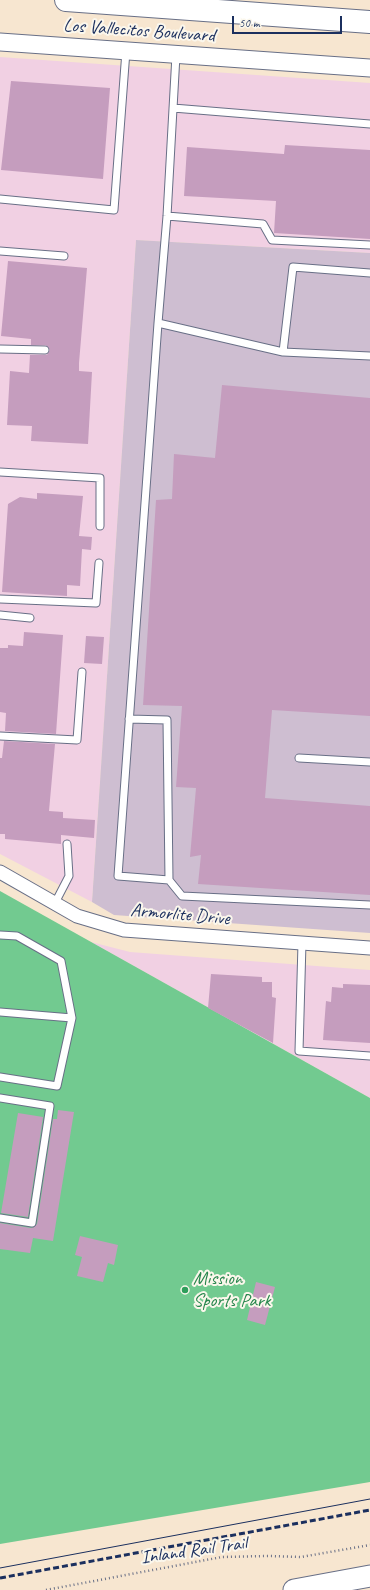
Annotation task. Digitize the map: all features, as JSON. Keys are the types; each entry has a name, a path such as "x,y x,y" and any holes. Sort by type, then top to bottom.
{"highway":[{"path":"66,0 370,22"}],"main road":[{"path":"294,1590 370,1576"}],"street":[{"name":"Los Vallecitos Boulevard","path":"0,42 370,68"},
{"name":"Armorlite Drive","path":"0,872 78,916 124,930 370,948"}],"lane":[{"path":"0,199 114,210 126,51"},
{"path":"169,880 118,876 167,216 176,54"},
{"path":"173,108 370,124"},
{"path":"167,216 263,224 272,240 370,245"},
{"path":"0,251 64,256"},
{"path":"283,352 293,267 370,273"},
{"path":"158,323 283,352 370,356"},
{"path":"0,349 45,350"},
{"path":"0,472 100,478 100,526"},
{"path":"0,599 96,602 99,563"},
{"path":"0,615 30,618"},
{"path":"0,736 77,740 82,672"},
{"path":"130,719 167,720 169,880 182,896 370,905"},
{"path":"299,758 370,762"},
{"path":"55,903 69,876 67,844"},
{"path":"0,935 17,936 61,961 72,1018 57,1086 0,1077"},
{"path":"302,943 299,1051 370,1056"},
{"path":"0,1012 72,1018"},
{"path":"0,1098 50,1106 32,1223 0,1218"}],"path":[{"name":"Inland Rail Trail","path":"46,1590 222,1557 301,1557 370,1545"}],"shaded area":[{"path":"0,57 370,83 370,253 136,240 92,902 0,854"},
{"path":"136,240 370,253 370,933 114,915 92,902"},
{"path":"91,942 130,952 370,970 370,1098"}],"green space":[{"name":"Mission Sports Park","path":"0,891 370,1098 370,1482 0,1544"}],"building":[{"path":"11,81 110,88 103,179 1,170"},
{"path":"285,145 370,150 370,239 274,233 276,201 184,196 187,147 284,154"},
{"path":"8,261 87,268 79,371 92,372 88,444 31,441 32,426 7,425 10,371 29,373 30,355 47,355 50,350 46,345 31,345 31,339 1,336"},
{"path":"222,385 370,398 370,716 272,710 265,798 370,806 370,895 198,884 201,855 190,857 196,788 176,787 182,706 143,705 156,500 172,499 174,454 215,458"},
{"path":"37,493 83,496 79,536 92,537 91,550 82,549 80,586 67,585 67,596 2,592 8,504 20,497 37,499"},
{"path":"24,632 63,635 56,734 5,731 6,713 0,712 0,648 8,648 8,645 23,646"},
{"path":"86,636 104,637 102,664 84,663"},
{"path":"4,741 55,744 49,811 63,812 63,818 95,820 94,838 61,835 61,844 5,839 5,834 0,834 0,758 2,758"},
{"path":"211,974 262,977 262,982 272,982 272,997 276,998 273,1043 208,1008"},
{"path":"343,984 370,985 370,1043 323,1040 326,1001 331,1002 332,987 343,988"},
{"path":"58,1110 74,1112 53,1241 33,1238 30,1253 0,1249 0,1223 31,1228 37,1224 53,1119 57,1119"},
{"path":"18,1113 43,1117 28,1217 1,1213"},
{"path":"80,1236 118,1245 114,1265 108,1263 103,1282 77,1276 82,1257 75,1255"},
{"path":"256,1282 275,1287 265,1325 247,1320"}],"tram line":[{"path":"0,1568 370,1499"}],"railway":[{"path":"0,1578 370,1510"}],"place":[{"name":"Mission Sports Park","path":"185,1290"}]}
